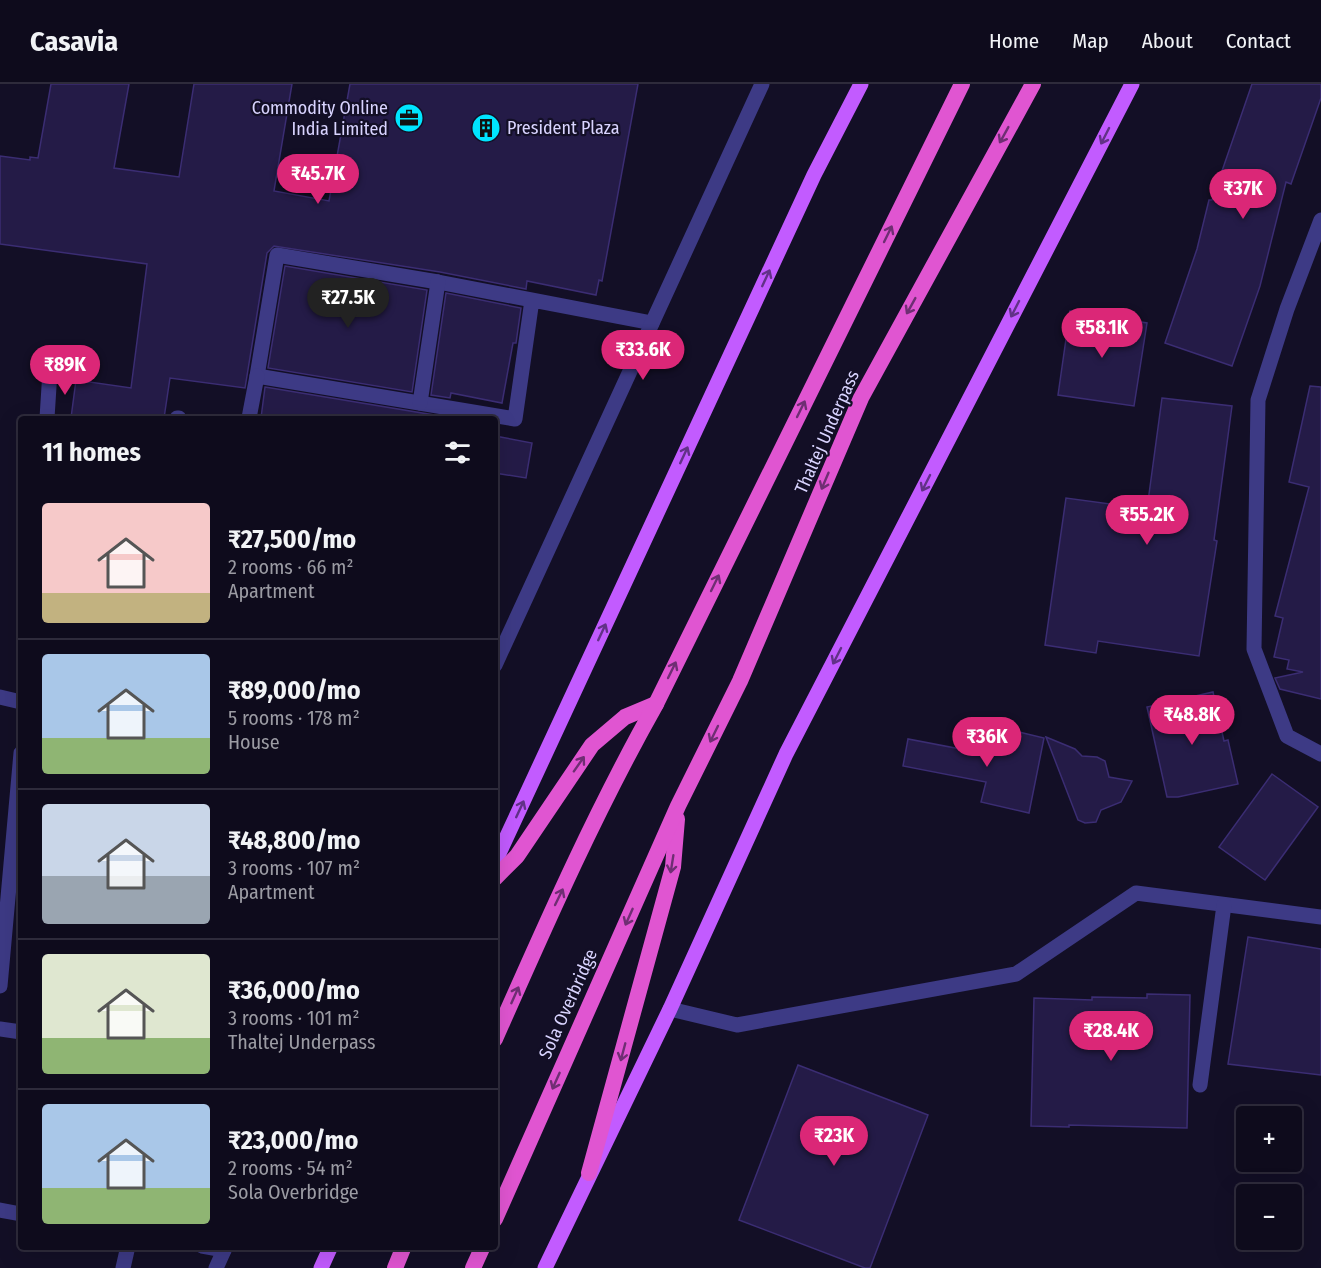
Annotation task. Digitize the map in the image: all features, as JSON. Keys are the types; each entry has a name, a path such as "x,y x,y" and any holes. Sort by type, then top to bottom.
{"highway":[{"name":"Thaltej Underpass","path":"656,704 962,84"},
{"name":"Thaltej Underpass","path":"678,806 740,681 861,398 1032,84"},
{"path":"498,875 517,856 592,745 625,717 656,704"},
{"path":"498,1032 623,761 656,704"},
{"path":"589,1173 673,867 678,806"},
{"name":"Sola Overbridge","path":"498,1212 678,806"},
{"path":"395,1268 402,1250"},
{"path":"473,1268 481,1250"}],"main road":[{"path":"498,856 814,175 861,84"},
{"path":"545,1268 589,1173 670,1010 786,754 1132,84"},
{"path":"321,1268 329,1250"}],"street":[{"path":"498,658 762,84"},
{"path":"1321,220 1287,309 1258,400 1254,649 1287,736 1321,754"},
{"path":"249,416 278,255 438,282 652,323"},
{"path":"420,403 438,282"},
{"path":"498,416 515,419 532,300"},
{"path":"47,416 50,371"},
{"path":"257,376 497,416"},
{"path":"0,697 18,701"},
{"path":"0,986 18,786"},
{"path":"670,1010 737,1024 1016,974 1137,893 1321,917"},
{"path":"1200,1085 1224,905"},
{"path":"0,1029 18,1032"},
{"path":"0,1210 18,1213"},
{"path":"123,1268 127,1250"},
{"path":"216,1268 224,1250"}],"building":[{"path":"51,84 129,84 114,168 179,177 194,84 292,84 274,191 329,201 350,84 638,84 602,281 599,280 596,295 527,281 526,289 440,272 274,246 267,253 245,388 170,378 164,416 71,416 76,380 131,388 147,264 0,244 0,156 30,160 30,157 38,158"},
{"path":"1252,84 1321,84 1321,98 1291,184 1286,182 1260,286 1232,366 1165,343 1197,249 1209,200 1212,200"},
{"path":"285,266 427,290 412,392 268,368"},
{"path":"446,293 521,308 516,343 513,343 502,403 451,393 450,398 431,395"},
{"path":"1070,311 1147,323 1134,406 1058,395"},
{"path":"1310,386 1321,387 1321,699 1280,689 1275,678 1303,672 1287,669 1289,660 1274,657 1283,618 1275,616 1309,487 1289,482"},
{"path":"265,387 440,416 261,416"},
{"path":"1162,398 1232,406 1214,540 1217,541 1199,656 1098,641 1096,653 1045,645 1066,498 1147,509"},
{"path":"498,437 532,443 526,478 498,473"},
{"path":"1213,692 1224,741 1228,740 1238,784 1178,797 1167,797 1147,707"},
{"path":"1019,732 1044,738 1029,813 981,802 986,782 903,766 908,739 992,755 995,740 1016,745"},
{"path":"1046,737 1075,749 1082,756 1097,757 1105,761 1109,777 1132,781 1121,802 1101,810 1096,822 1085,823 1078,820"},
{"path":"1272,774 1318,807 1265,880 1219,847"},
{"path":"1248,937 1321,949 1321,1075 1228,1064"},
{"path":"1147,994 1190,995 1187,1128 1031,1126 1034,998 1092,1000 1092,997 1147,998"},
{"path":"798,1065 928,1115 870,1268 739,1220"}],"place":[{"name":"Commodity Online India Limited","path":"409,118"},
{"name":"President Plaza","path":"486,128"}]}
